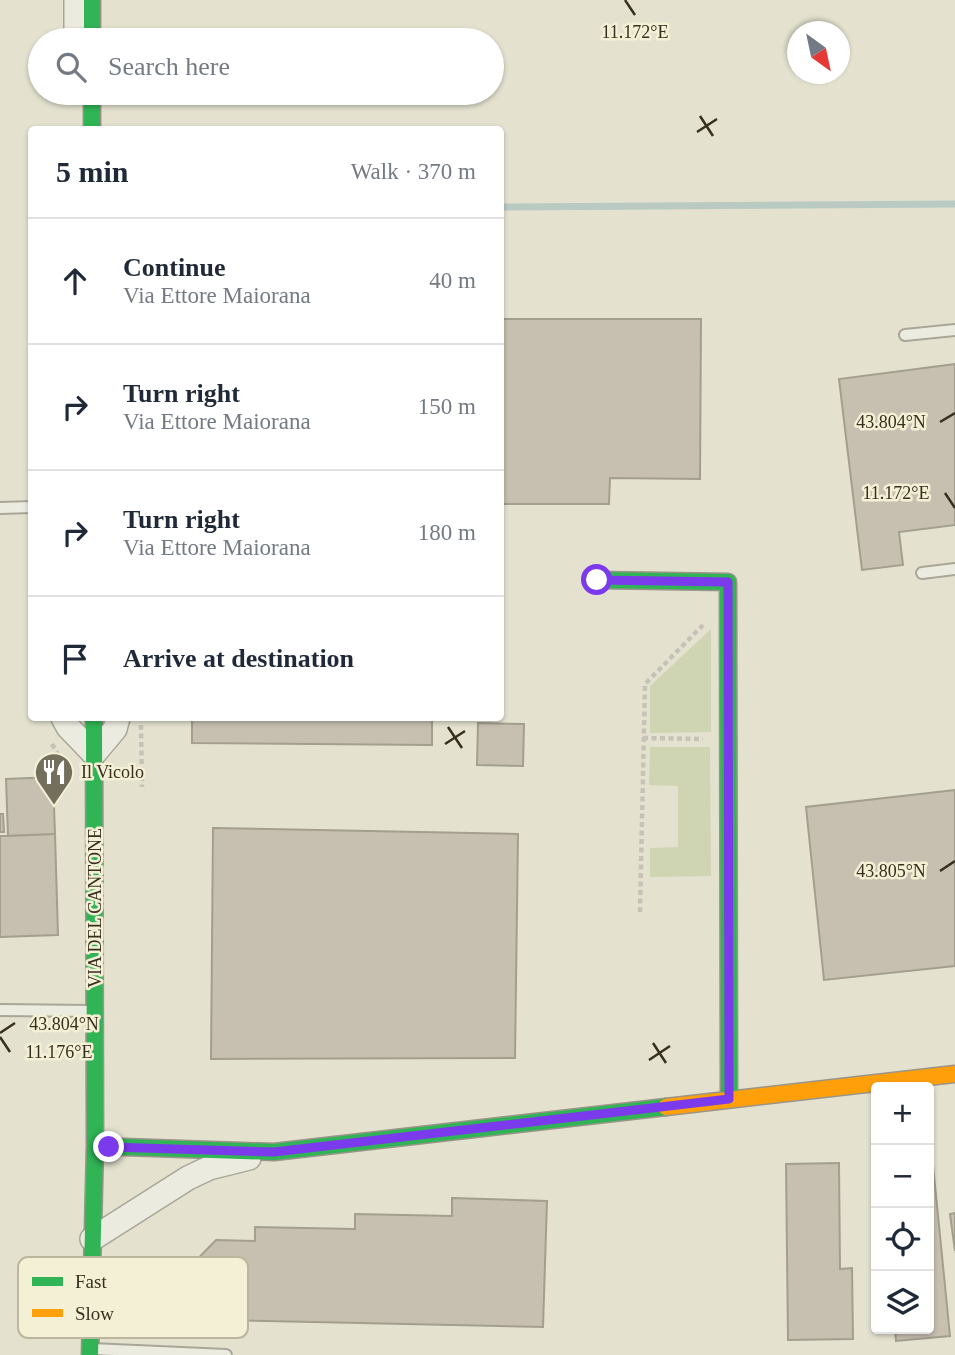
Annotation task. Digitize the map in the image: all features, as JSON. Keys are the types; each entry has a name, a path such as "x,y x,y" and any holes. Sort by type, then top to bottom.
{"street":[{"path":"75,0 76,28"},
{"path":"92,0 92,28"},
{"path":"78,105 79,126"},
{"path":"92,105 92,126"},
{"path":"597,580 728,582 729,1099"},
{"path":"65,721 94,754 115,729 117,721"},
{"name":"VIA DEL CANTONE","path":"92,1257 95,1011 94,721"},
{"path":"92,1239 188,1178 209,1168 274,1152 955,1074"},
{"path":"94,1146 274,1152"}],"lane":[{"path":"905,335 955,330"},
{"path":"0,508 28,507"},
{"path":"922,573 955,569"},
{"path":"0,1010 95,1011"},
{"path":"90,1352 226,1355"}],"path":[{"path":"640,912 645,684 728,600"},
{"path":"141,721 142,787"},
{"path":"643,738 729,739"}],"green space":[{"path":"711,629 711,732 650,733 650,686"},
{"path":"650,747 710,747 711,876 650,877 650,848 678,847 678,786 649,785"}],"building":[{"path":"504,319 701,319 700,479 610,478 609,504 504,504"},
{"path":"955,364 955,525 899,532 903,565 862,570 839,379"},
{"path":"192,721 432,721 432,745 192,743"},
{"path":"478,723 524,724 523,766 477,765"},
{"path":"53,777 55,834 8,836 6,779"},
{"path":"955,790 955,966 824,980 806,807"},
{"path":"0,814 3,814 4,832 0,832"},
{"path":"213,828 518,834 515,1058 211,1059"},
{"path":"55,834 58,935 0,937 0,836"},
{"path":"839,1163 840,1269 852,1268 853,1339 788,1340 786,1164"},
{"path":"934,1175 950,1336 896,1341 895,1334 934,1334"},
{"path":"452,1198 547,1201 543,1327 248,1320 248,1257 199,1257 216,1240 255,1241 255,1227 355,1229 355,1214 452,1216"},
{"path":"955,1213 955,1251 950,1214"}],"waterway":[{"path":"504,207 955,204"}],"traffic: fast":[{"path":"92,0 92,28"},
{"path":"92,105 92,126"},
{"path":"597,580 728,582 729,1099"},
{"path":"92,1257 95,1146 94,721"},
{"path":"95,1146 274,1152 666,1107"},
{"path":"90,1338 90,1355"}],"traffic: slow":[{"path":"666,1107 955,1074"}],"place":[{"name":"Il Vicolo","path":"54,806"}],"route":[{"path":"109,1147 274,1152 729,1099 728,582 597,580"}]}
